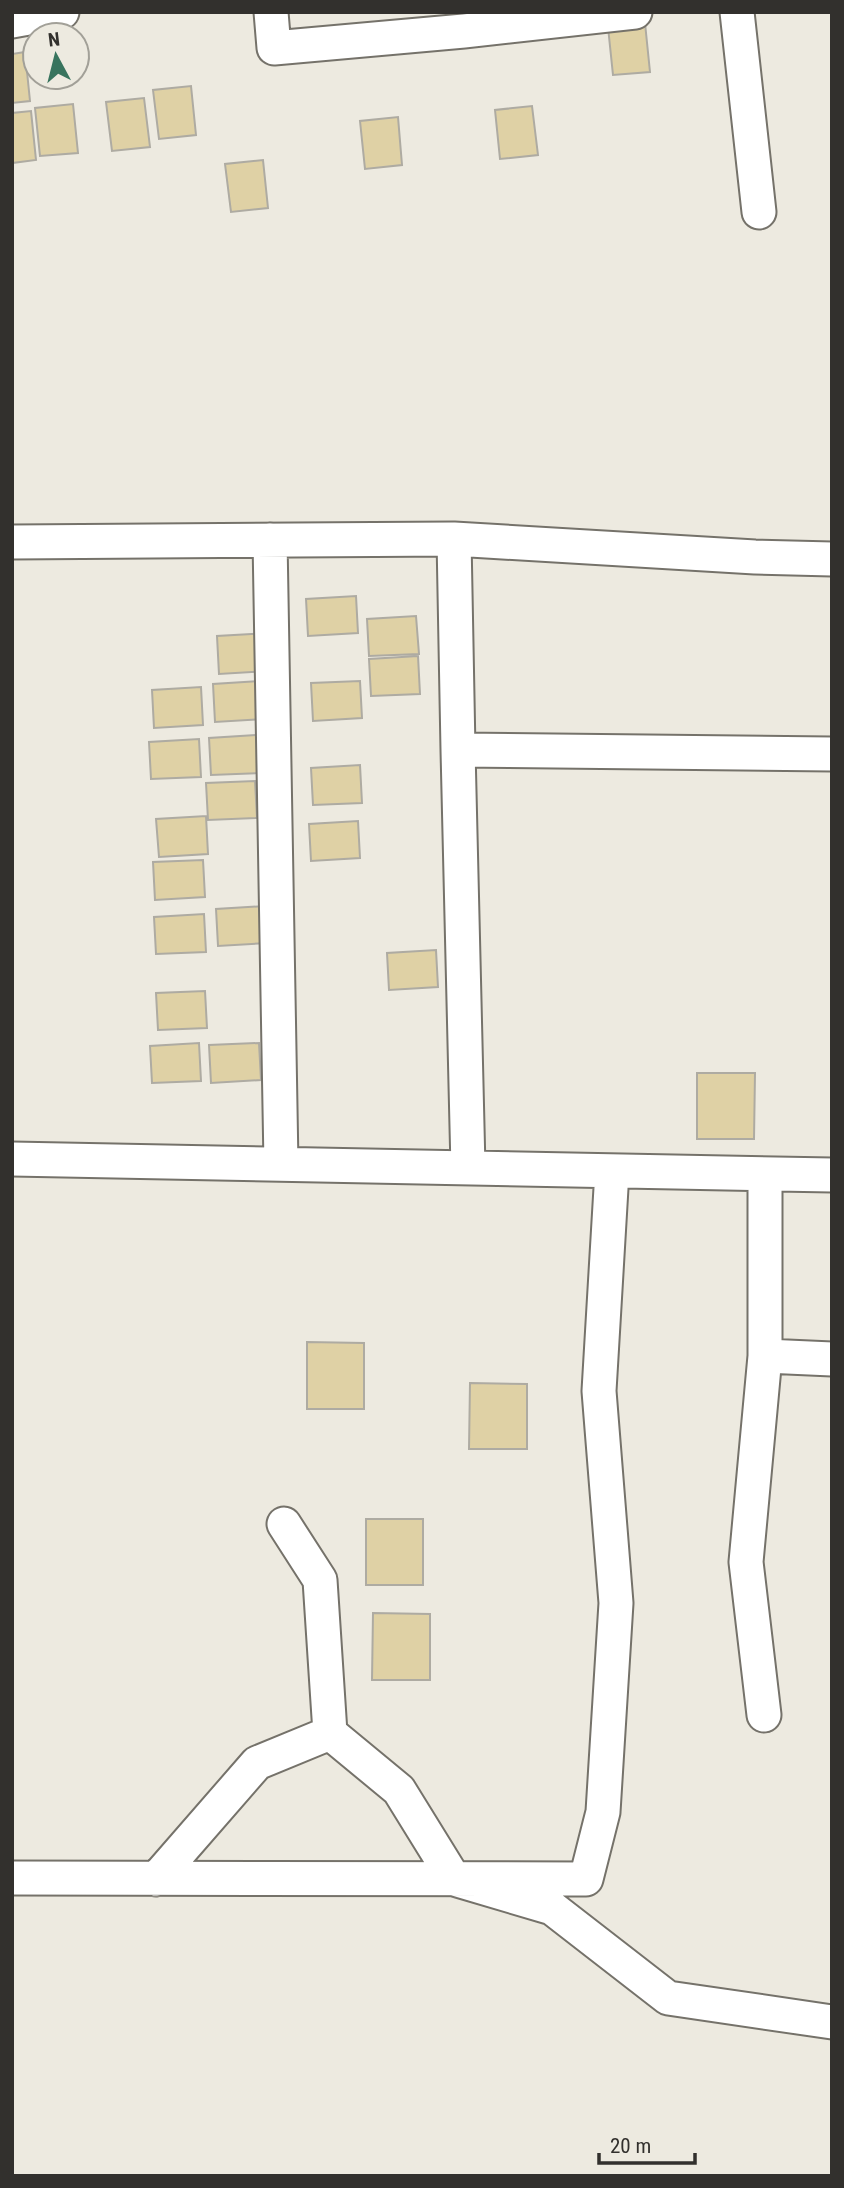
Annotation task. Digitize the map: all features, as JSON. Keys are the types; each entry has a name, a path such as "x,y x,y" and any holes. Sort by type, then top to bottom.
{"street":[{"path":"12,21 62,12"},
{"path":"271,12 274,48 463,22 620,13"},
{"path":"737,12 759,212"},
{"path":"454,539 468,1168"},
{"path":"12,542 454,539 832,559"},
{"path":"270,540 281,1164"},
{"path":"458,750 832,754"},
{"path":"12,1159 832,1175"},
{"path":"12,1878 586,1879 603,1812 616,1603 599,1391 612,1171"},
{"path":"764,1715 746,1562 765,1356 765,1174"},
{"path":"765,1356 832,1359"},
{"path":"284,1524 320,1580 330,1733 399,1790 454,1879 552,1908 668,1998 832,2022"},
{"path":"156,1878 257,1763 330,1733"}],"building":[{"path":"645,23 650,72 613,75 608,27"},
{"path":"21,53 21,91 29,91 30,101 12,103 12,54"},
{"path":"191,86 196,135 159,139 153,90"},
{"path":"144,98 150,147 112,151 106,102"},
{"path":"73,104 78,153 40,156 35,108"},
{"path":"532,106 538,155 500,159 495,110"},
{"path":"31,111 36,160 12,163 12,113"},
{"path":"398,117 402,165 365,169 360,121"},
{"path":"263,160 268,208 231,212 225,164"},
{"path":"356,596 358,633 308,636 306,599"},
{"path":"416,616 419,654 369,656 367,619"},
{"path":"267,633 269,671 219,674 217,636"},
{"path":"418,656 420,694 371,696 369,659"},
{"path":"262,681 264,719 215,722 213,684"},
{"path":"360,681 362,718 313,721 311,683"},
{"path":"201,687 203,725 154,728 152,690"},
{"path":"258,735 260,773 211,775 209,738"},
{"path":"199,739 201,777 151,779 149,742"},
{"path":"360,765 362,803 313,805 311,768"},
{"path":"255,781 257,818 208,820 206,783"},
{"path":"206,816 208,854 159,857 156,819"},
{"path":"358,821 360,858 311,861 309,824"},
{"path":"203,860 205,897 155,900 153,862"},
{"path":"265,906 267,943 218,946 216,909"},
{"path":"204,914 206,952 156,954 154,917"},
{"path":"436,950 438,987 389,990 387,953"},
{"path":"205,991 207,1028 158,1030 156,993"},
{"path":"199,1043 201,1081 152,1083 150,1046"},
{"path":"259,1043 261,1080 211,1083 209,1045"},
{"path":"697,1073 755,1073 754,1139 697,1139"},
{"path":"307,1342 364,1343 364,1409 307,1409"},
{"path":"470,1383 527,1384 527,1449 469,1449"},
{"path":"366,1519 423,1519 423,1585 366,1585"},
{"path":"373,1613 430,1614 430,1680 372,1680"}]}
